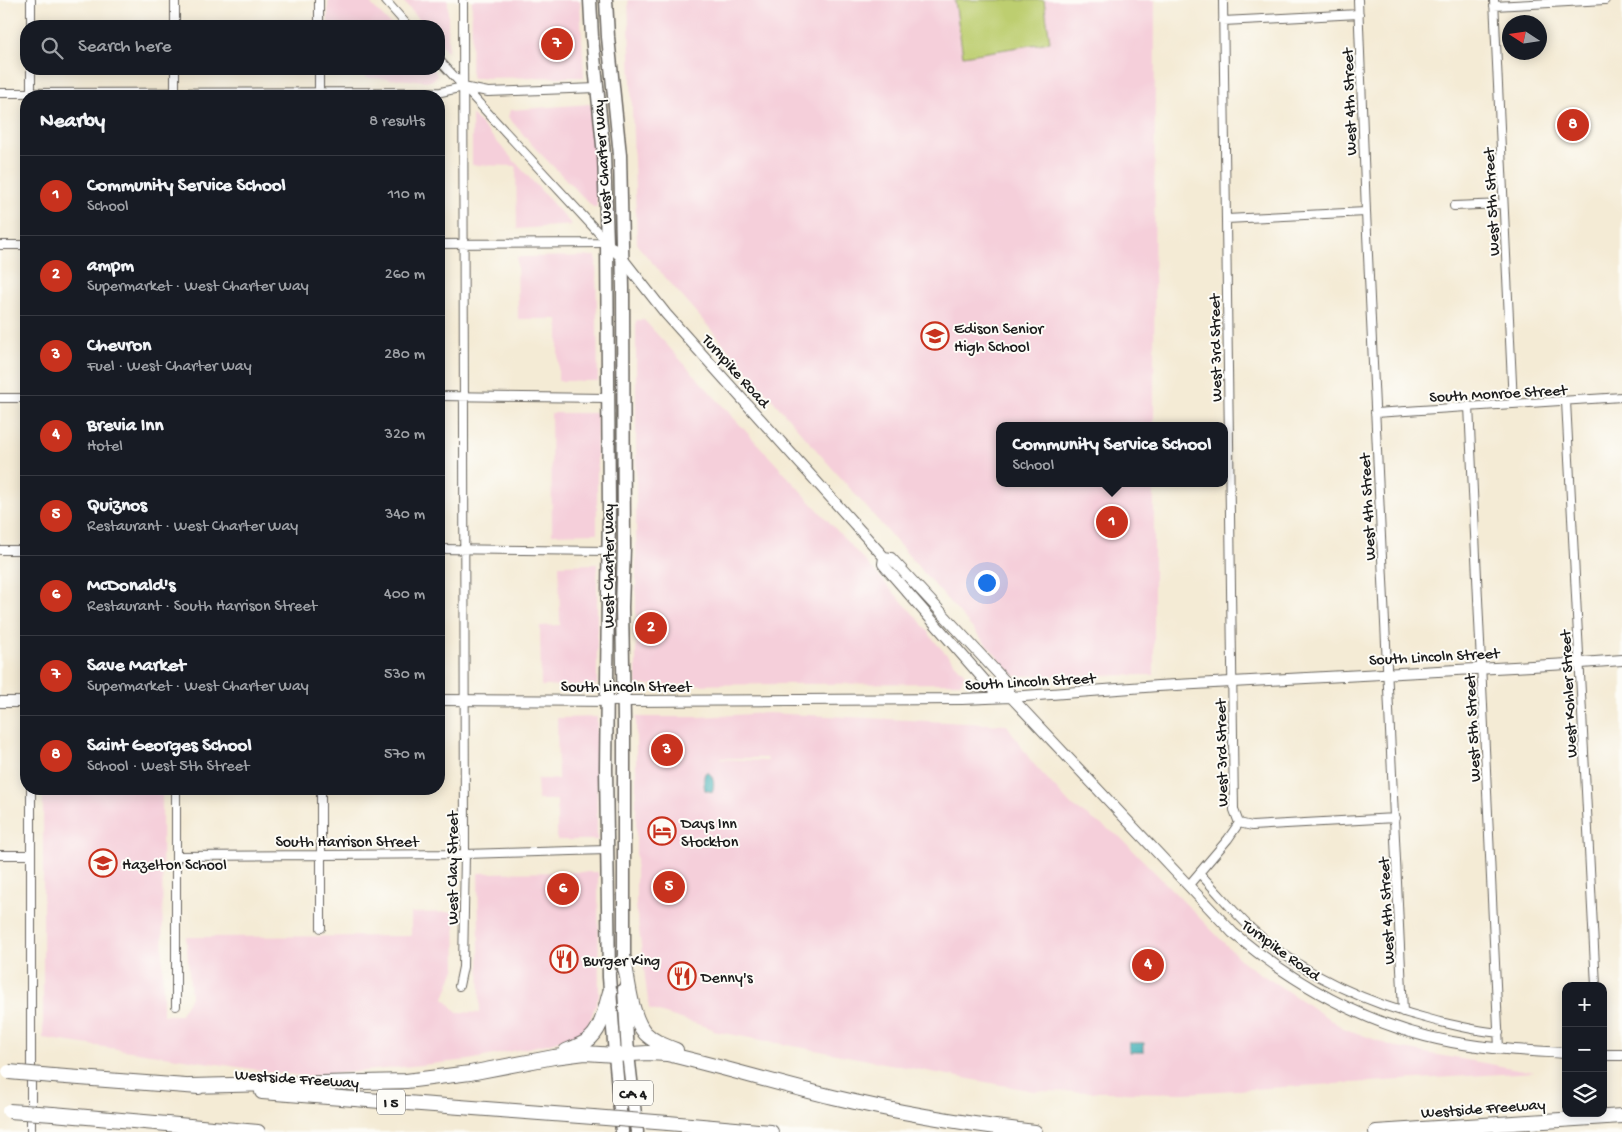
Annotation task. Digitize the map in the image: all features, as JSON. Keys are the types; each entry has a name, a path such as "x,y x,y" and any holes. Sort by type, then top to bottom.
{"highway":[{"path":"624,959 637,1018 646,1034 662,1045 721,1067"},
{"path":"554,1057 592,1036 598,1028 610,992"},
{"path":"189,1086 415,1080 470,1074 554,1057 585,1053 622,1055 648,1052 667,1054 832,1097 897,1111 1035,1132"},
{"name":"Westside Freeway","path":"5,1072 771,1132"},
{"path":"5,1110 258,1132"},
{"name":"Westside Freeway","path":"1376,1132 1622,1116"},
{"path":"213,1128 234,1132"}],"main road":[{"name":"West Charter Way","path":"590,0 604,155 609,335 608,701 606,768 610,992 637,1132"},
{"name":"West Charter Way","path":"606,0 620,155 623,288 624,959 622,1132"},
{"path":"608,398 615,400 616,440 622,443"},
{"path":"608,551 614,558 616,590 622,600"},
{"path":"607,850 616,864 616,905 624,918"}],"street":[{"path":"31,0 31,20"},
{"path":"175,0 175,20"},
{"path":"319,0 319,20"},
{"path":"385,0 403,20"},
{"name":"West Clay Street","path":"458,986 463,968 465,854 463,0"},
{"name":"West 3rd Street","path":"1188,886 1228,840 1239,823 1234,810 1223,0"},
{"name":"West 4th Street","path":"1358,0 1403,1012"},
{"path":"1494,3 1605,0"},
{"name":"West 5th Street","path":"1494,3 1512,404"},
{"path":"1223,21 1359,14"},
{"name":"Turnpike Road","path":"445,67 622,258 666,314 884,557 891,558 1005,681 1011,698"},
{"path":"31,75 31,90"},
{"path":"175,75 175,90"},
{"path":"319,75 319,90"},
{"path":"445,91 463,87 488,92 597,88"},
{"path":"0,93 20,94"},
{"path":"1454,206 1503,204"},
{"path":"1226,219 1366,212"},
{"path":"445,244 607,243"},
{"path":"0,245 20,245"},
{"path":"445,396 608,398"},
{"name":"South Monroe Street","path":"1375,413 1622,397"},
{"path":"0,398 20,398"},
{"name":"West Kohler Street","path":"1566,401 1596,982"},
{"name":"West 5th Street","path":"1469,406 1499,1049"},
{"path":"445,549 608,551"},
{"path":"0,550 20,550"},
{"name":"Turnpike Road","path":"884,557 883,564 992,689 1011,698 1233,933 1257,953 1289,976 1329,999 1384,1023 1416,1034 1450,1042 1499,1049 1562,1053"},
{"name":"South Lincoln Street","path":"445,700 962,700 1158,686 1622,660"},
{"path":"0,702 20,702"},
{"path":"31,795 32,1132"},
{"path":"176,795 176,1006"},
{"path":"320,795 320,928"},
{"path":"1239,823 1252,826 1395,818"},
{"name":"South Harrison Street","path":"177,856 465,854 607,850"},
{"path":"0,855 31,855"},
{"path":"1199,873 1253,930 1294,962 1343,990 1403,1012 1477,1031 1499,1033"},
{"path":"1607,1055 1622,1055"}],"shaded area":[{"path":"328,0 367,0 386,20 328,20"},
{"path":"402,0 448,0 448,52 445,49 445,20 420,20"},
{"path":"472,0 580,0 584,77 471,78"},
{"name":"Edison Senior High School","path":"628,0 1155,0 1154,422 996,422 996,487 1154,487 1154,675 1014,676 637,245"},
{"path":"366,75 437,76 431,81 366,78"},
{"path":"589,104 594,109 597,207 593,207 534,147 508,117 510,110"},
{"path":"472,114 572,225 517,229 516,166 472,165"},
{"path":"596,256 598,381 558,381 558,319 518,319 517,257"},
{"path":"636,320 644,320 919,620 936,643 965,674 961,683 636,685"},
{"path":"551,413 597,413 597,533 552,534"},
{"path":"597,564 597,685 541,686 540,626 560,625 559,565"},
{"path":"768,713 1007,725 1031,761 1071,805 1120,837 1243,962 1343,1028 1398,1048 1535,1072 1185,1093 1033,1091 713,1031 713,1029 649,1009 636,906 636,717 699,717","holes":["718,758 767,758 768,761 718,759"]},
{"path":"597,717 597,840 557,840 557,800 538,800 537,779 558,779 557,718"},
{"path":"43,795 162,795 163,1015 180,1015 191,997 186,937 411,936 411,913 455,912 456,967 444,998 457,1012 480,1013 478,873 598,872 599,995 586,1032 547,1044 469,1060 306,1077 43,1038"}],"green space":[{"path":"1044,0 1050,42 963,56 955,1"}],"water":[{"path":"705,773 709,773 713,779 714,787 712,792 705,790"},
{"path":"1129,1043 1144,1043 1144,1052 1129,1052"}],"place":[{"name":"Save Market","path":"557,44"},
{"name":"Saint Georges School","path":"1573,125"},
{"name":"Edison Senior High School","path":"935,336"},
{"name":"Community Service School","path":"1112,522"},
{"name":"ampm","path":"651,628"},
{"name":"Chevron","path":"667,750"},
{"name":"Days Inn Stockton","path":"662,831"},
{"name":"Hazelton School","path":"103,863"},
{"name":"Quiznos","path":"669,887"},
{"name":"McDonald's","path":"563,889"},
{"name":"Burger King","path":"564,959"},
{"name":"Brevia Inn","path":"1148,965"},
{"name":"Denny's","path":"682,976"}]}
